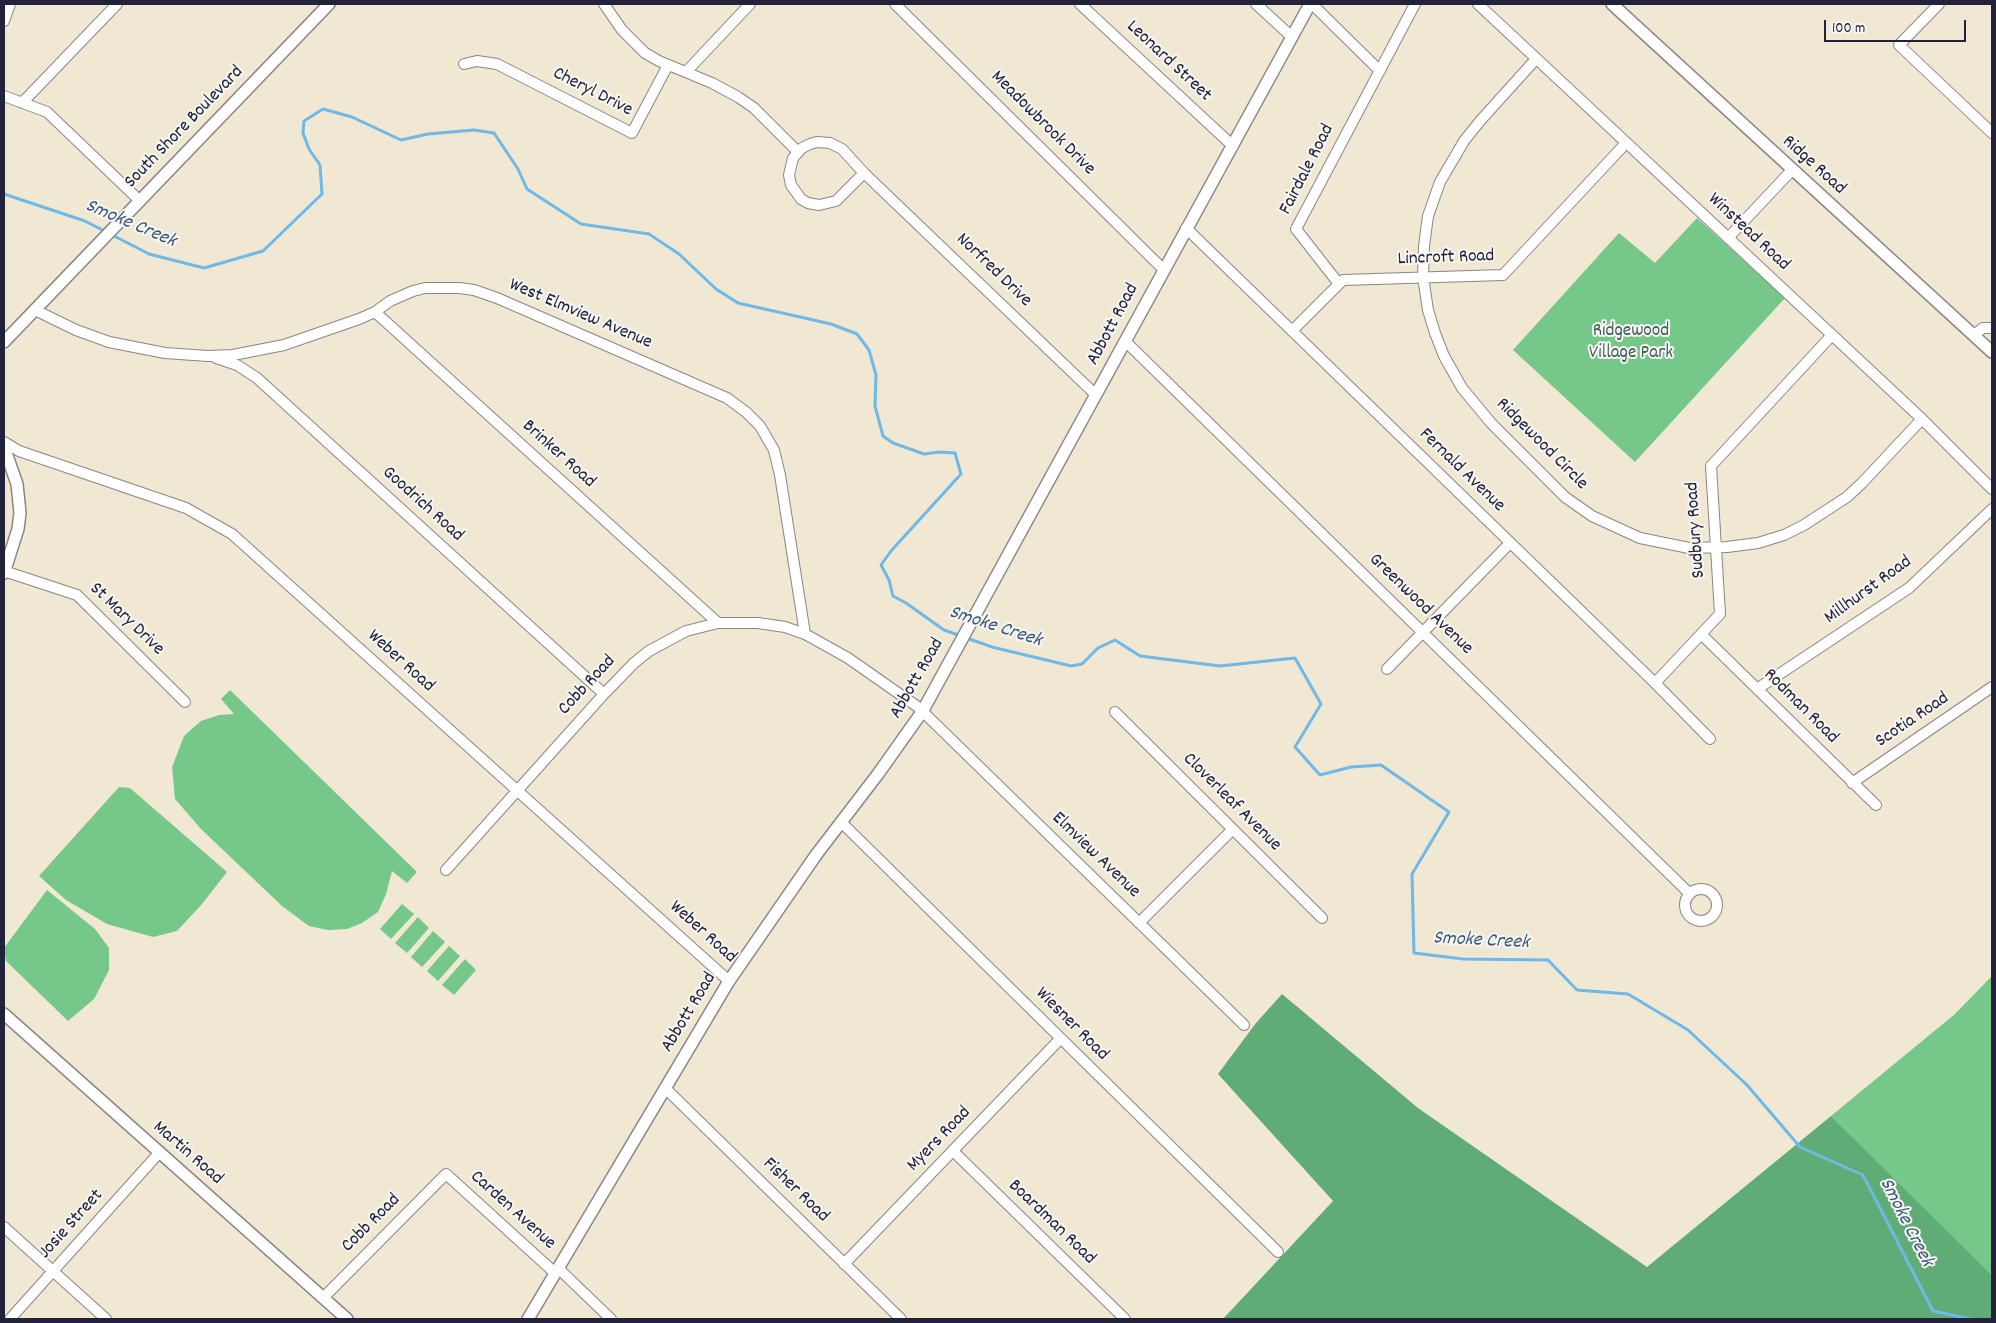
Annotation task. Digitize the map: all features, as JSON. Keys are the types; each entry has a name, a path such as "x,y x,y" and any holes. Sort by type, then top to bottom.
{"street":[{"path":"4,21 10,4"},
{"path":"22,103 117,4"},
{"name":"South Shore Boulevard","path":"4,342 330,4"},
{"path":"604,4 622,30 645,53 668,65 712,83 754,108 798,152 790,164 789,175 795,192 808,203 819,205 836,201 864,173"},
{"path":"686,72 750,4"},
{"name":"Meadowbrook Drive","path":"895,4 1164,270"},
{"name":"Leonard Street","path":"1080,4 1233,146"},
{"path":"1256,4 1292,37"},
{"path":"1311,4 1382,69 1415,4"},
{"name":"Abbott Road","path":"528,1319 729,981 762,932 922,712 1186,228 1311,4"},
{"name":"Winstead Road","path":"1478,4 1922,418 1992,489"},
{"name":"Ridge Road","path":"1612,4 1992,352"},
{"path":"1937,4 1899,46 1992,133"},
{"name":"Ridgewood Circle","path":"1536,59 1464,141 1440,182 1428,216 1424,246 1423,277 1428,310 1435,333 1444,356 1462,388 1491,423 1565,498 1592,516 1640,538 1689,548 1727,547 1768,540 1804,525 1826,512 1862,483 1922,418"},
{"name":"Cheryl Drive","path":"464,64 477,61 497,64 632,133 668,65"},
{"name":"Fairdale Road","path":"1339,284 1296,229 1382,69"},
{"path":"4,96 47,112 139,200"},
{"name":"Norfred Drive","path":"798,152 802,148 817,142 835,145 842,149 864,173 1096,395"},
{"name":"Lincroft Road","path":"1339,284 1342,280 1504,275 1626,143"},
{"path":"1728,238 1792,170"},
{"name":"Fernald Avenue","path":"1186,228 1655,683 1710,739"},
{"path":"1292,332 1339,284"},
{"name":"West Elmview Avenue","path":"35,310 76,330 109,342 165,353 208,356 233,355 284,345 327,332 375,312 390,301 412,291 444,287 474,290 506,302 733,401 760,426 774,450 780,475 805,634"},
{"name":"Brinker Road","path":"375,312 718,623"},
{"path":"1974,335 1983,328 1992,328"},
{"name":"Sudbury Road","path":"1655,683 1720,614 1711,466 1832,335"},
{"name":"Greenwood Avenue","path":"1125,341 1690,894"},
{"name":"Goodrich Road","path":"208,356 237,365 257,378 604,694"},
{"name":"Weber Road","path":"4,442 19,451 186,508 232,534 729,981"},
{"path":"4,447 17,484 20,513 18,529 4,572"},
{"name":"Millhurst Road","path":"1757,689 1910,588 1992,509"},
{"path":"1387,669 1510,543"},
{"name":"St Mary Drive","path":"4,572 77,595 185,702"},
{"name":"Cobb Road","path":"446,870 604,694 634,663 649,651 686,631 718,623 758,623 785,627 805,634"},
{"path":"805,634 842,654 922,712"},
{"name":"Rodman Road","path":"1701,634 1852,784 1876,805"},
{"name":"Scotia Road","path":"1852,784 1992,686"},
{"name":"Elmview Avenue","path":"922,712 1244,1025"},
{"name":"Cloverleaf Avenue","path":"1115,712 1322,918"},
{"name":"Wiesner Road","path":"842,822 1060,1040 1278,1252"},
{"path":"1139,923 1232,830"},
{"name":"Martin Road","path":"4,1014 347,1319"},
{"name":"Myers Road","path":"844,1264 1060,1040"},
{"name":"Fisher Road","path":"665,1088 901,1319"},
{"name":"Boardman Road","path":"953,1151 1125,1319"},
{"name":"Josie Street","path":"10,1319 159,1153"},
{"name":"Cobb Road","path":"323,1298 446,1174"},
{"name":"Carden Avenue","path":"446,1174 611,1319"},
{"path":"4,1227 106,1319"}],"green space":[{"name":"Ridgewood Village Park","path":"1697,218 1785,298 1635,462 1513,350 1619,233 1655,263"},
{"path":"230,690 417,872 407,883 392,871 386,894 378,912 362,923 347,929 328,930 309,926 282,906 201,829 175,799 172,767 184,736 201,721 219,715 234,714 221,699"},
{"path":"119,787 130,788 227,872 202,904 177,931 153,937 107,924 66,900 39,876"},
{"path":"47,890 95,929 109,948 109,970 94,999 68,1021 6,961 4,948"},
{"path":"402,904 414,914 391,939 380,929"},
{"path":"418,917 429,928 407,953 395,943"},
{"path":"433,931 445,942 422,967 411,957"},
{"path":"449,946 460,956 438,981 427,971"},
{"path":"465,959 476,970 454,995 442,985"},
{"path":"1992,976 1992,1275 1831,1116 1955,1014"},
{"path":"1282,994 1418,1108 1647,1267 1831,1116 1992,1275 1992,1319 1223,1319 1333,1201 1218,1074 1256,1023"}],"waterway":[{"name":"Smoke Creek","path":"4,194 85,221 149,254 204,268 263,251 322,194 320,165 309,149 303,133 304,121 323,109 352,117 401,140 428,134 474,130 494,133 518,169 527,189 581,224 649,234 679,254 716,289 738,303 831,324 857,334 869,350 876,375 875,406 883,436 893,443 924,454 955,453 961,474 891,551 881,565 889,580 893,596 944,630 992,647 1071,666 1082,664 1098,648 1115,640 1140,656 1220,666 1295,658 1321,704 1295,747 1320,775 1351,767 1381,765 1449,812 1412,874 1414,953 1463,959 1548,960 1577,990 1628,994 1688,1030 1747,1085 1800,1147 1863,1175 1933,1311 1970,1319"}]}
